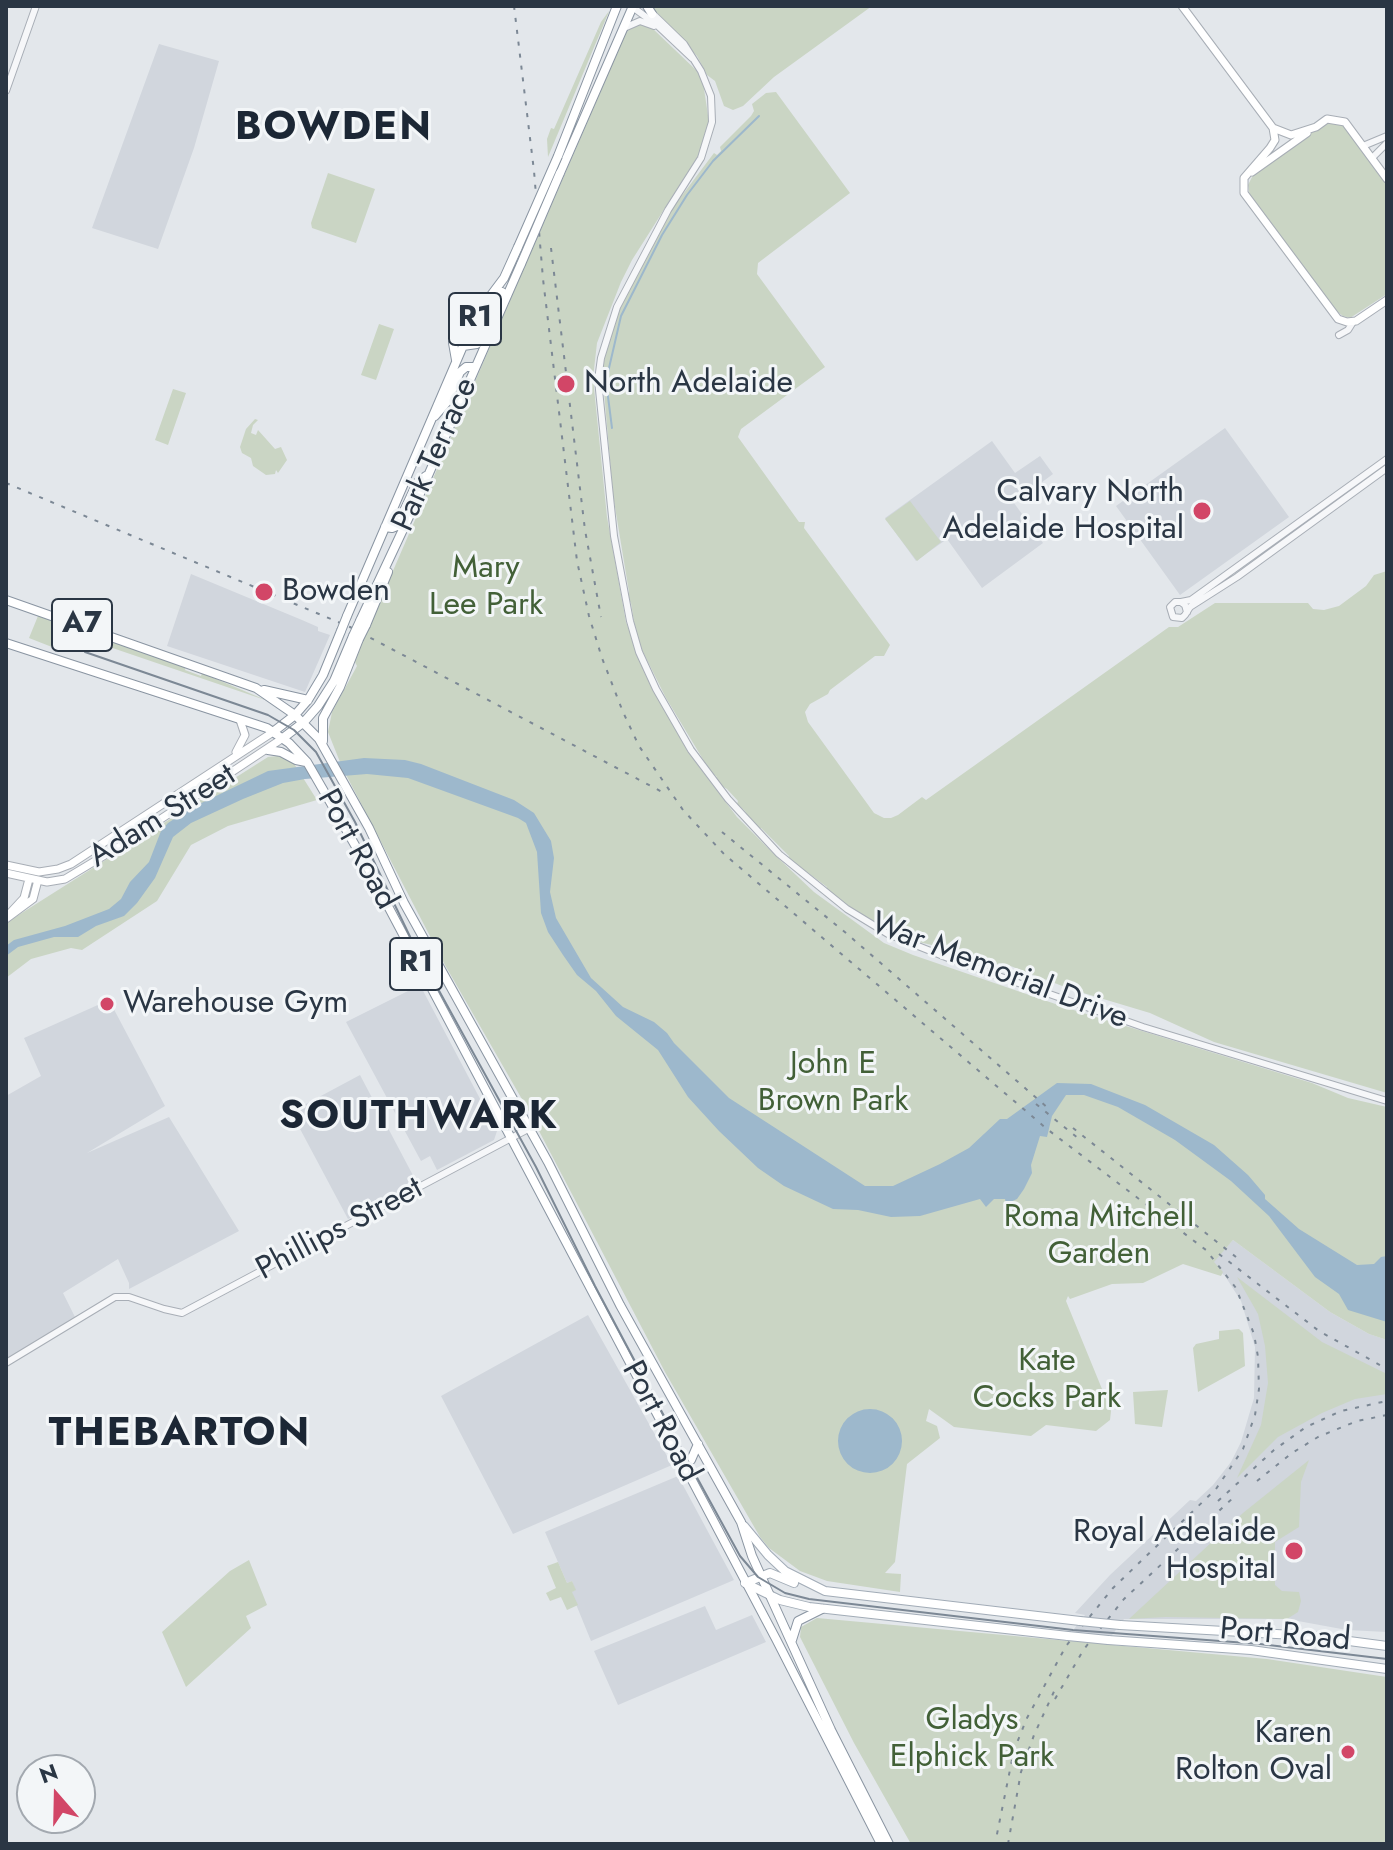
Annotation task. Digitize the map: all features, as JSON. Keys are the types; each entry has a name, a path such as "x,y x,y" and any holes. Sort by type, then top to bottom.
{"main road":[{"name":"Park Terrace","path":"283,738 304,722 334,681 356,638 632,6"},
{"path":"1182,6 1273,128 1275,140 1244,178 1244,193 1341,321 1353,322 1386,302"},
{"name":"Park Terrace","path":"295,715 323,675 456,361 458,344 504,278 558,156 615,8"},
{"path":"1244,178 1327,119 1336,119 1345,122 1387,179"},
{"path":"1273,128 1291,135 1316,127"},
{"path":"458,344 477,344 502,291 515,276"},
{"path":"429,423 447,402 460,372 466,367 475,367"},
{"path":"385,527 397,526 417,483 429,472"},
{"name":"Port Road","path":"6,600 256,688 304,722 328,753 404,903 530,1128 620,1305 741,1522 772,1597"},
{"name":"R1","path":"328,753 322,737 322,720 340,687 356,638"},
{"name":"Port Road","path":"6,643 273,732 307,762 511,1138 745,1583 772,1597 822,1609 1108,1640 1251,1650 1387,1669"},
{"path":"256,688 308,700"},
{"name":"R1","path":"273,732 295,715"},
{"path":"233,757 245,735 240,720"},
{"name":"Adam Street","path":"34,871 58,869 71,864 273,732"},
{"name":"Adam Street","path":"34,881 49,883 65,879 283,738"},
{"path":"268,750 307,762"},
{"path":"6,865 34,871 34,881 6,918"},
{"path":"6,873 34,881"},
{"path":"683,1466 691,1460 698,1444"},
{"name":"Port Road","path":"741,1522 785,1571 825,1591 1120,1625 1311,1636 1384,1645"},
{"path":"745,1583 762,1575 778,1574 811,1590 825,1591"},
{"name":"R1","path":"745,1583 805,1697 889,1844"},
{"name":"R1","path":"772,1597 815,1692 837,1751 881,1844"},
{"path":"792,1641 798,1621 822,1609"},
{"path":"1043,1633 1046,1617"},
{"path":"1307,1657 1311,1636"},
{"path":"805,1697 815,1692"}],"street":[{"path":"6,91 36,6"},
{"name":"War Memorial Drive","path":"632,6 692,58"},
{"name":"War Memorial Drive","path":"648,9 684,44 701,71 711,96 712,122 701,158 668,210 617,307 598,380 614,536 630,621 639,652 656,689 691,750 728,799 779,854 847,909 888,934 1143,1027 1387,1101"},
{"path":"622,29 640,21 661,30"},
{"path":"1363,146 1387,136"},
{"path":"1372,158 1387,143"},
{"path":"1341,321 1339,335 1348,330 1353,322"},
{"path":"1387,459 1271,548 1190,607 1181,619 1171,615 1171,605 1191,600 1271,548 1387,468"},
{"path":"1181,602 1187,612"},
{"name":"Phillips Street","path":"6,1363 109,1299 129,1297 182,1313 530,1128"}],"shaded area":[{"path":"159,44 219,61 194,148 158,249 92,228"},
{"name":"Calvary North Adelaide Hospital","path":"1225,428 1289,517 1180,595 1116,506"},
{"path":"992,441 1015,473 1040,456 1053,474 1014,503 1043,543 982,588 947,539 916,561 885,518"},
{"path":"191,574 318,627 318,631 330,635 305,692 167,646"},
{"path":"420,985 497,1131 494,1140 437,1170 430,1156 421,1161 346,1022"},
{"path":"109,1000 165,1106 87,1153 169,1117 239,1231 129,1289 118,1259 63,1293 76,1319 6,1363 6,1096 41,1076 24,1038"},
{"path":"360,1075 417,1183 348,1219 291,1112"},
{"path":"1233,1240 1330,1312 1369,1334 1387,1340 1387,1632 1347,1630 1287,1619 1124,1619 1104,1646 990,1844 1063,1643 1085,1615 1075,1613 1110,1575 1190,1500 1196,1501 1213,1485 1231,1462 1241,1442 1254,1398 1255,1347 1241,1301 1225,1276 1211,1264"},
{"path":"588,1315 672,1465 513,1534 441,1396"},
{"path":"678,1476 734,1580 591,1641 571,1592 575,1590 572,1581 567,1583 545,1532"},
{"path":"705,1606 716,1630 752,1615 766,1642 618,1705 594,1651"}],"green space":[{"path":"650,6 872,6 774,77 743,106 733,110 724,106 715,81 707,75 697,56"},
{"path":"609,11 548,157 547,139 551,128 554,129 601,22"},
{"path":"642,24 651,27 696,70 703,82 709,122 698,156 621,282 597,343 593,378 607,517 626,622 645,672 688,752 737,817 777,857 814,892 884,943 1067,1008 1312,1083 1348,1098 1387,1107 1387,1340 1369,1334 1330,1312 1233,1240 1214,1262 1223,1272 1221,1276 1183,1264 1143,1283 1112,1284 1070,1299 1068,1296 1066,1301 1111,1411 1110,1420 1096,1431 1046,1425 1031,1436 954,1427 929,1409 926,1421 937,1426 940,1438 907,1464 895,1562 885,1573 901,1574 900,1592 827,1581 800,1571 769,1548 760,1537 665,1372 527,1108 445,965 342,767 328,732 332,712 357,666 355,662 363,640 626,33 631,27"},
{"path":"776,92 850,193 758,263 757,274 825,367 741,429 738,437 799,522 805,522 804,528 890,645 884,656 875,656 828,694 810,704 805,712 808,722 874,813 891,818 922,797 926,800 1169,627 1178,627 1215,603 1308,603 1313,609 1324,610 1339,606 1366,586 1374,575 1387,571 1387,1093 1214,1042 1150,1013 1070,989 1008,965 999,963 991,969 914,941 905,930 879,920 868,922 824,894 827,887 788,858 761,828 759,830 749,822 738,801 717,783 714,777 717,777 710,771 666,698 641,648 631,603 626,596 629,592 613,495 602,368 613,324 674,206 714,153 717,155 721,151 720,147 751,116 754,111 752,104 766,93"},
{"path":"1329,121 1345,125 1387,185 1387,294 1350,318 1334,309 1250,196 1248,185 1255,171"},
{"path":"328,173 375,189 356,243 312,228"},
{"path":"379,324 394,329 376,380 361,375"},
{"path":"173,389 186,393 168,445 155,440"},
{"path":"255,419 258,420 251,433 256,435 258,430 275,449 281,447 287,460 278,473 276,470 275,474 266,475 242,453 240,447 246,429"},
{"path":"910,501 941,542 917,561 885,519"},
{"path":"38,616 72,627 70,633 59,629 57,632 67,638 55,636 54,640 61,642 60,646 64,649 29,638"},
{"path":"91,634 186,666 185,670 201,676 202,673 268,701 92,641 88,643"},
{"path":"278,756 293,762 317,800 228,826 191,845 157,901 82,950 71,948 31,959 6,978 6,923 268,757"},
{"path":"1237,1277 1322,1342 1387,1374 1387,1394 1355,1399 1278,1437 1237,1478 1261,1425 1268,1383 1258,1314"},
{"path":"1239,1329 1243,1333 1245,1366 1198,1392 1193,1348 1196,1344 1219,1339 1219,1331"},
{"path":"1168,1390 1162,1427 1135,1424 1133,1392"},
{"path":"1309,1460 1301,1482 1299,1527 1275,1542 1275,1585 1282,1591 1299,1592 1301,1601 1298,1612 1287,1619 1129,1619 1243,1513"},
{"path":"249,1560 267,1605 246,1616 251,1628 186,1687 162,1632 230,1571"},
{"path":"558,1562 567,1583 572,1581 576,1590 572,1592 578,1605 567,1610 561,1597 550,1601 546,1593 556,1588 547,1566"},
{"name":"Gladys Elphick Park","path":"817,1618 1267,1659 1387,1677 1387,1844 911,1844 854,1743 800,1637 801,1627"}],"water":[{"path":"364,758 421,764 514,800 534,813 551,841 554,858 550,892 556,918 591,978 623,1007 654,1022 667,1033 729,1098 865,1186 893,1186 940,1164 969,1148 1000,1119 1007,1119 1057,1083 1091,1084 1145,1105 1214,1145 1248,1175 1265,1199 1299,1229 1357,1265 1374,1264 1387,1256 1387,1322 1348,1310 1339,1294 1315,1277 1269,1216 1231,1181 1175,1140 1118,1107 1084,1095 1066,1095 1052,1116 1047,1137 1040,1136 1031,1165 1032,1173 1024,1189 1017,1199 1006,1204 1005,1199 994,1199 986,1207 980,1199 920,1216 891,1217 858,1210 833,1209 784,1186 758,1168 719,1131 688,1097 658,1050 616,1016 596,991 577,975 548,932 541,913 537,852 526,823 408,778 367,774 305,779 283,783 243,799 191,823 173,837 155,878 124,916 96,926 78,937 54,937 18,947 6,956 6,946 14,940 65,926 109,909 121,899 130,882 149,862 161,831 191,808 268,771"},
{"path":"870,1409 888,1415 896,1423 902,1441 896,1459 888,1467 870,1473 852,1467 844,1459 838,1441 844,1423 852,1415"}],"waterway":[{"path":"612,428 606,381 621,316 662,235 687,195 713,161 759,116"}],"tram line":[{"path":"85,652 268,715 294,730 316,752 355,822 415,947 536,1167 689,1463 740,1556 758,1577 785,1593 809,1599 1073,1630 1260,1644 1387,1659"}],"railway":[{"path":"514,6 577,561 602,658 639,746 683,810 724,854 1047,1129 1206,1250 1236,1288 1254,1334 1259,1389 1255,1415 1243,1449 1216,1489 1113,1588 1066,1646 1027,1718 1014,1750 995,1844"},
{"path":"551,248 585,530 601,617"},
{"path":"6,483 350,627 666,794"},
{"path":"722,832 846,933 1048,1108"},
{"path":"1036,1104 1079,1139"},
{"path":"1073,1128 1236,1257"},
{"path":"1219,1254 1319,1331 1387,1369"},
{"path":"1218,1501 1274,1450 1306,1427 1341,1411 1387,1401"},
{"path":"1257,1481 1318,1437 1357,1421 1387,1415"},
{"path":"1055,1699 1084,1649 1124,1599 1234,1497"},
{"path":"1008,1844 1021,1772 1057,1685"}],"place":[{"name":"North Adelaide","path":"566,384"},
{"name":"Calvary North Adelaide Hospital","path":"1202,511"},
{"name":"Bowden","path":"264,592"},
{"name":"Warehouse Gym","path":"107,1004"},
{"name":"Royal Adelaide Hospital","path":"1294,1551"},
{"name":"Karen Rolton Oval","path":"1348,1752"}],"district":[{"name":"BOWDEN","path":"334,129"},
{"name":"SOUTHWARK","path":"419,1118"},
{"name":"THEBARTON","path":"180,1435"}],"park label":[{"name":"Mary Lee Park","path":"486,588"},
{"name":"John E Brown Park","path":"833,1084"},
{"name":"Roma Mitchell Garden","path":"1099,1236"},
{"name":"Kate Cocks Park","path":"1047,1380"}]}
